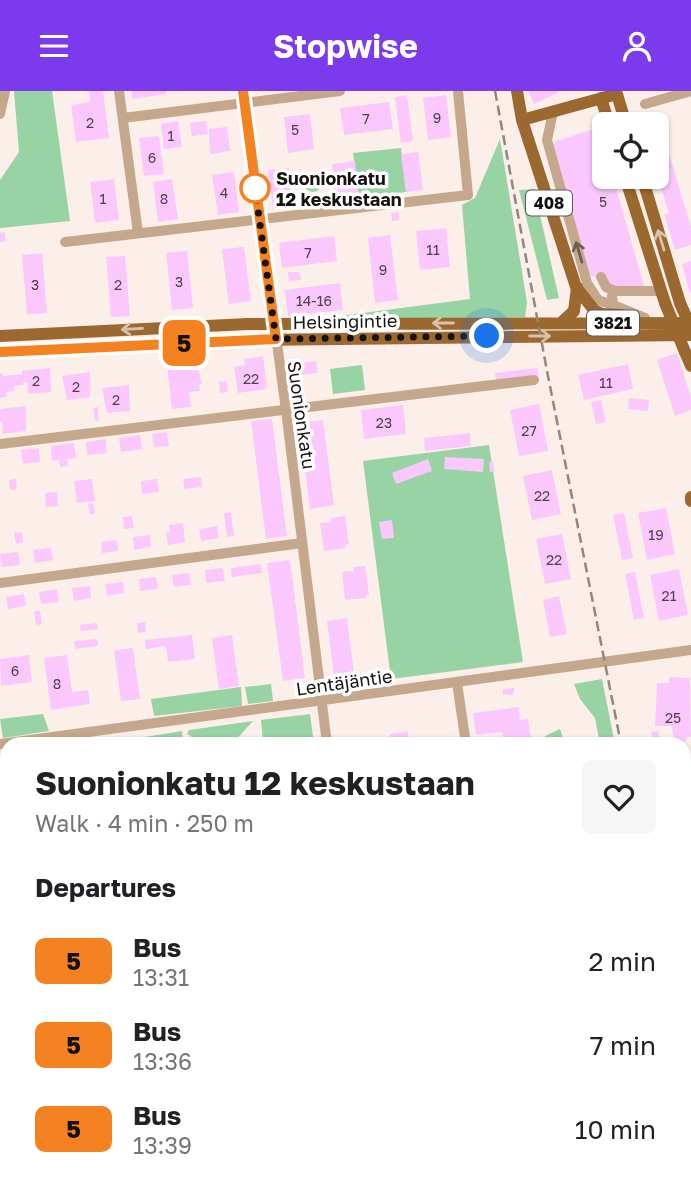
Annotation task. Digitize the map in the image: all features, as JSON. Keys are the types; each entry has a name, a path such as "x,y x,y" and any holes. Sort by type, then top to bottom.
{"main road":[{"name":"408","path":"517,91 522,120 576,287 587,304 602,314 666,323"},
{"path":"522,120 620,92 624,112"},
{"path":"601,98 605,112"},
{"path":"629,189 663,297 691,366"},
{"path":"646,189 686,301 691,325"},
{"path":"561,323 574,311 576,287"},
{"name":"Helsingintie","path":"0,336 274,324 691,325"},
{"name":"Helsingintie","path":"0,352 276,339 691,335"}],"street":[{"path":"0,114 5,91"},
{"path":"119,91 136,234"},
{"name":"Suonionkatu","path":"243,91 326,737"},
{"path":"123,118 340,91"},
{"path":"65,242 468,195 458,91"},
{"path":"650,99 691,91"},
{"path":"553,111 547,139 587,283 598,300 612,300 645,318"},
{"path":"601,277 606,286 615,291 663,297"},
{"path":"0,444 534,380"},
{"path":"0,583 302,543"},
{"name":"Lentäjäntie","path":"54,737 691,650"},
{"path":"457,683 465,737"}],"green space":[{"path":"14,91 52,91 70,221 0,228 0,180 19,152"},
{"path":"500,139 527,302 525,317 317,319 470,299 462,205 475,198"},
{"path":"401,148 406,192 359,198 353,153"},
{"path":"313,174 319,177 322,183 319,189 313,192 307,189 304,183 307,177"},
{"path":"534,189 559,298 547,300 519,190"},
{"path":"362,365 365,390 333,394 330,369"},
{"path":"489,445 523,662 391,679 363,461"},
{"path":"602,679 614,737 599,737 595,718 580,699 574,684"},
{"path":"271,684 273,701 248,704 245,687"},
{"path":"241,687 242,706 154,716 151,699"},
{"path":"43,714 49,731 3,737 0,719"},
{"path":"310,714 313,737 263,737 261,720"},
{"path":"253,721 238,737 192,737 187,734 189,730"},
{"path":"560,729 563,737 545,737"},
{"path":"182,731 182,737 145,737"}],"building":[{"path":"89,91 103,91 109,138 76,142 71,105 90,102"},
{"path":"131,91 166,91 166,94 132,99"},
{"path":"528,91 557,91 558,93 534,104"},
{"path":"407,95 413,141 401,143 395,97"},
{"path":"446,95 451,137 428,140 423,98"},
{"path":"389,102 393,129 344,135 340,108"},
{"path":"310,114 314,149 288,153 284,117"},
{"path":"178,121 182,147 164,149 161,124"},
{"path":"206,121 208,134 192,136 190,123"},
{"path":"227,127 230,151 210,154 209,129"},
{"path":"592,130 592,189 616,189 647,296 612,296 603,292 597,278 588,274 552,147 556,141"},
{"path":"159,136 164,174 144,176 139,138"},
{"path":"418,152 423,190 406,192 401,154"},
{"path":"669,154 691,227 691,245 675,250 664,214 669,213 661,189 669,189"},
{"path":"355,161 359,198 336,200 332,164"},
{"path":"289,168 294,206 273,209 268,170"},
{"path":"234,172 239,212 218,215 212,175"},
{"path":"114,179 119,220 95,223 90,182"},
{"path":"172,179 178,219 158,222 153,182"},
{"path":"399,212 399,220 392,221 391,213"},
{"path":"446,228 450,267 420,270 416,231"},
{"path":"5,232 6,241 0,242 0,233"},
{"path":"390,235 398,300 375,303 368,238"},
{"path":"334,236 337,261 282,268 279,243"},
{"path":"244,247 251,301 229,304 222,249"},
{"path":"187,251 193,308 172,310 166,253"},
{"path":"42,253 47,313 27,314 22,255"},
{"path":"125,256 130,316 111,317 106,257"},
{"path":"691,261 691,293 690,293 682,264"},
{"path":"288,272 300,272 301,280 289,281"},
{"path":"340,283 343,310 288,316 285,290"},
{"path":"677,353 691,397 691,410 675,416 657,360"},
{"path":"185,354 186,365 197,364 202,384 199,385 200,391 189,392 191,407 172,409 166,357"},
{"path":"263,356 267,389 238,393 234,367 245,365 244,359"},
{"path":"316,361 318,373 301,375 300,363"},
{"path":"628,364 633,389 584,400 578,375"},
{"path":"50,368 51,392 28,394 27,382 23,382 24,385 14,386 15,391 6,392 7,397 0,398 0,374 22,374 22,371"},
{"path":"537,368 539,377 496,381 495,373"},
{"path":"90,372 90,397 67,400 62,376"},
{"path":"227,381 228,392 220,393 219,382"},
{"path":"129,385 130,411 107,413 102,388"},
{"path":"629,398 649,400 648,411 628,409"},
{"path":"601,400 606,422 596,424 591,402"},
{"path":"539,404 548,451 519,456 510,410"},
{"path":"403,405 406,434 364,439 361,410"},
{"path":"26,406 26,431 3,434 0,409"},
{"path":"98,407 99,421 95,421 93,408"},
{"path":"272,419 287,536 266,539 251,421"},
{"path":"323,420 334,505 310,509 299,423"},
{"path":"167,432 169,446 154,447 152,434"},
{"path":"470,433 471,446 425,451 424,438"},
{"path":"140,435 142,449 121,452 119,438"},
{"path":"106,439 107,453 87,455 86,442"},
{"path":"74,443 76,458 67,459 68,466 60,467 59,460 52,461 51,446"},
{"path":"39,448 40,462 23,464 21,450"},
{"path":"445,457 484,459 483,472 444,469"},
{"path":"428,459 432,471 396,484 392,473"},
{"path":"493,461 495,471 490,472 489,462"},
{"path":"552,470 561,514 532,520 523,476"},
{"path":"201,477 202,487 184,489 183,479"},
{"path":"16,479 17,489 10,490 9,480"},
{"path":"92,479 95,501 77,503 74,481"},
{"path":"157,479 159,492 142,494 141,481"},
{"path":"57,492 58,506 46,507 45,493"},
{"path":"93,503 95,514 90,514 88,504"},
{"path":"666,508 675,554 647,560 638,513"},
{"path":"231,512 234,536 227,537 224,513"},
{"path":"624,513 633,558 622,560 613,515"},
{"path":"132,516 134,528 124,529 123,517"},
{"path":"345,516 349,544 345,545 346,548 324,551 320,523"},
{"path":"392,520 394,538 382,539 379,522"},
{"path":"183,523 185,542 168,545 166,533 170,532 169,525"},
{"path":"217,526 219,538 201,541 199,529"},
{"path":"22,532 23,543 16,544 14,533"},
{"path":"562,534 571,579 545,584 536,539"},
{"path":"150,535 151,547 134,550 133,537"},
{"path":"117,540 118,551 102,553 101,542"},
{"path":"51,548 53,560 35,563 33,550"},
{"path":"18,552 20,565 2,567 0,554"},
{"path":"290,560 305,678 283,681 267,563"},
{"path":"261,564 262,573 232,577 231,568"},
{"path":"365,566 369,595 366,595 366,598 345,600 342,572"},
{"path":"223,568 225,581 206,583 205,570"},
{"path":"679,569 688,615 659,621 650,575"},
{"path":"635,572 644,618 634,620 625,574"},
{"path":"189,573 191,585 174,587 172,575"},
{"path":"156,577 158,589 140,591 139,579"},
{"path":"123,582 124,593 107,596 105,584"},
{"path":"90,586 91,598 74,601 72,588"},
{"path":"57,589 59,602 41,604 39,592"},
{"path":"24,594 26,606 8,609 6,597"},
{"path":"559,596 567,634 550,637 543,600"},
{"path":"34,611 40,611 42,624 36,625"},
{"path":"347,618 354,673 334,676 327,621"},
{"path":"145,622 146,632 138,633 137,623"},
{"path":"97,623 98,629 81,631 80,625"},
{"path":"192,635 195,659 168,662 166,646 146,649 145,640"},
{"path":"232,635 239,686 219,689 212,638"},
{"path":"97,639 98,646 75,649 74,641"},
{"path":"133,648 140,699 121,701 114,650"},
{"path":"29,655 32,682 1,686 0,659"},
{"path":"67,655 72,692 88,690 90,704 51,710 44,658"},
{"path":"669,677 690,678 691,737 673,737 672,726 655,726 657,683 669,683"},
{"path":"514,688 513,695 503,694 503,689"},
{"path":"519,707 520,720 528,719 531,737 503,737 502,732 476,735 473,713"},
{"path":"658,731 659,737 652,737 651,732"},
{"path":"408,732 409,737 390,737 390,734"}],"railway":[{"path":"495,91 620,737"}],"bus line":[{"name":"5","path":"0,352 276,339 243,91"}],"place":[{"name":"Suonionkatu 12 keskustaan","path":"255,188"}],"route":[{"path":"255,188 276,339 487,336"}]}
